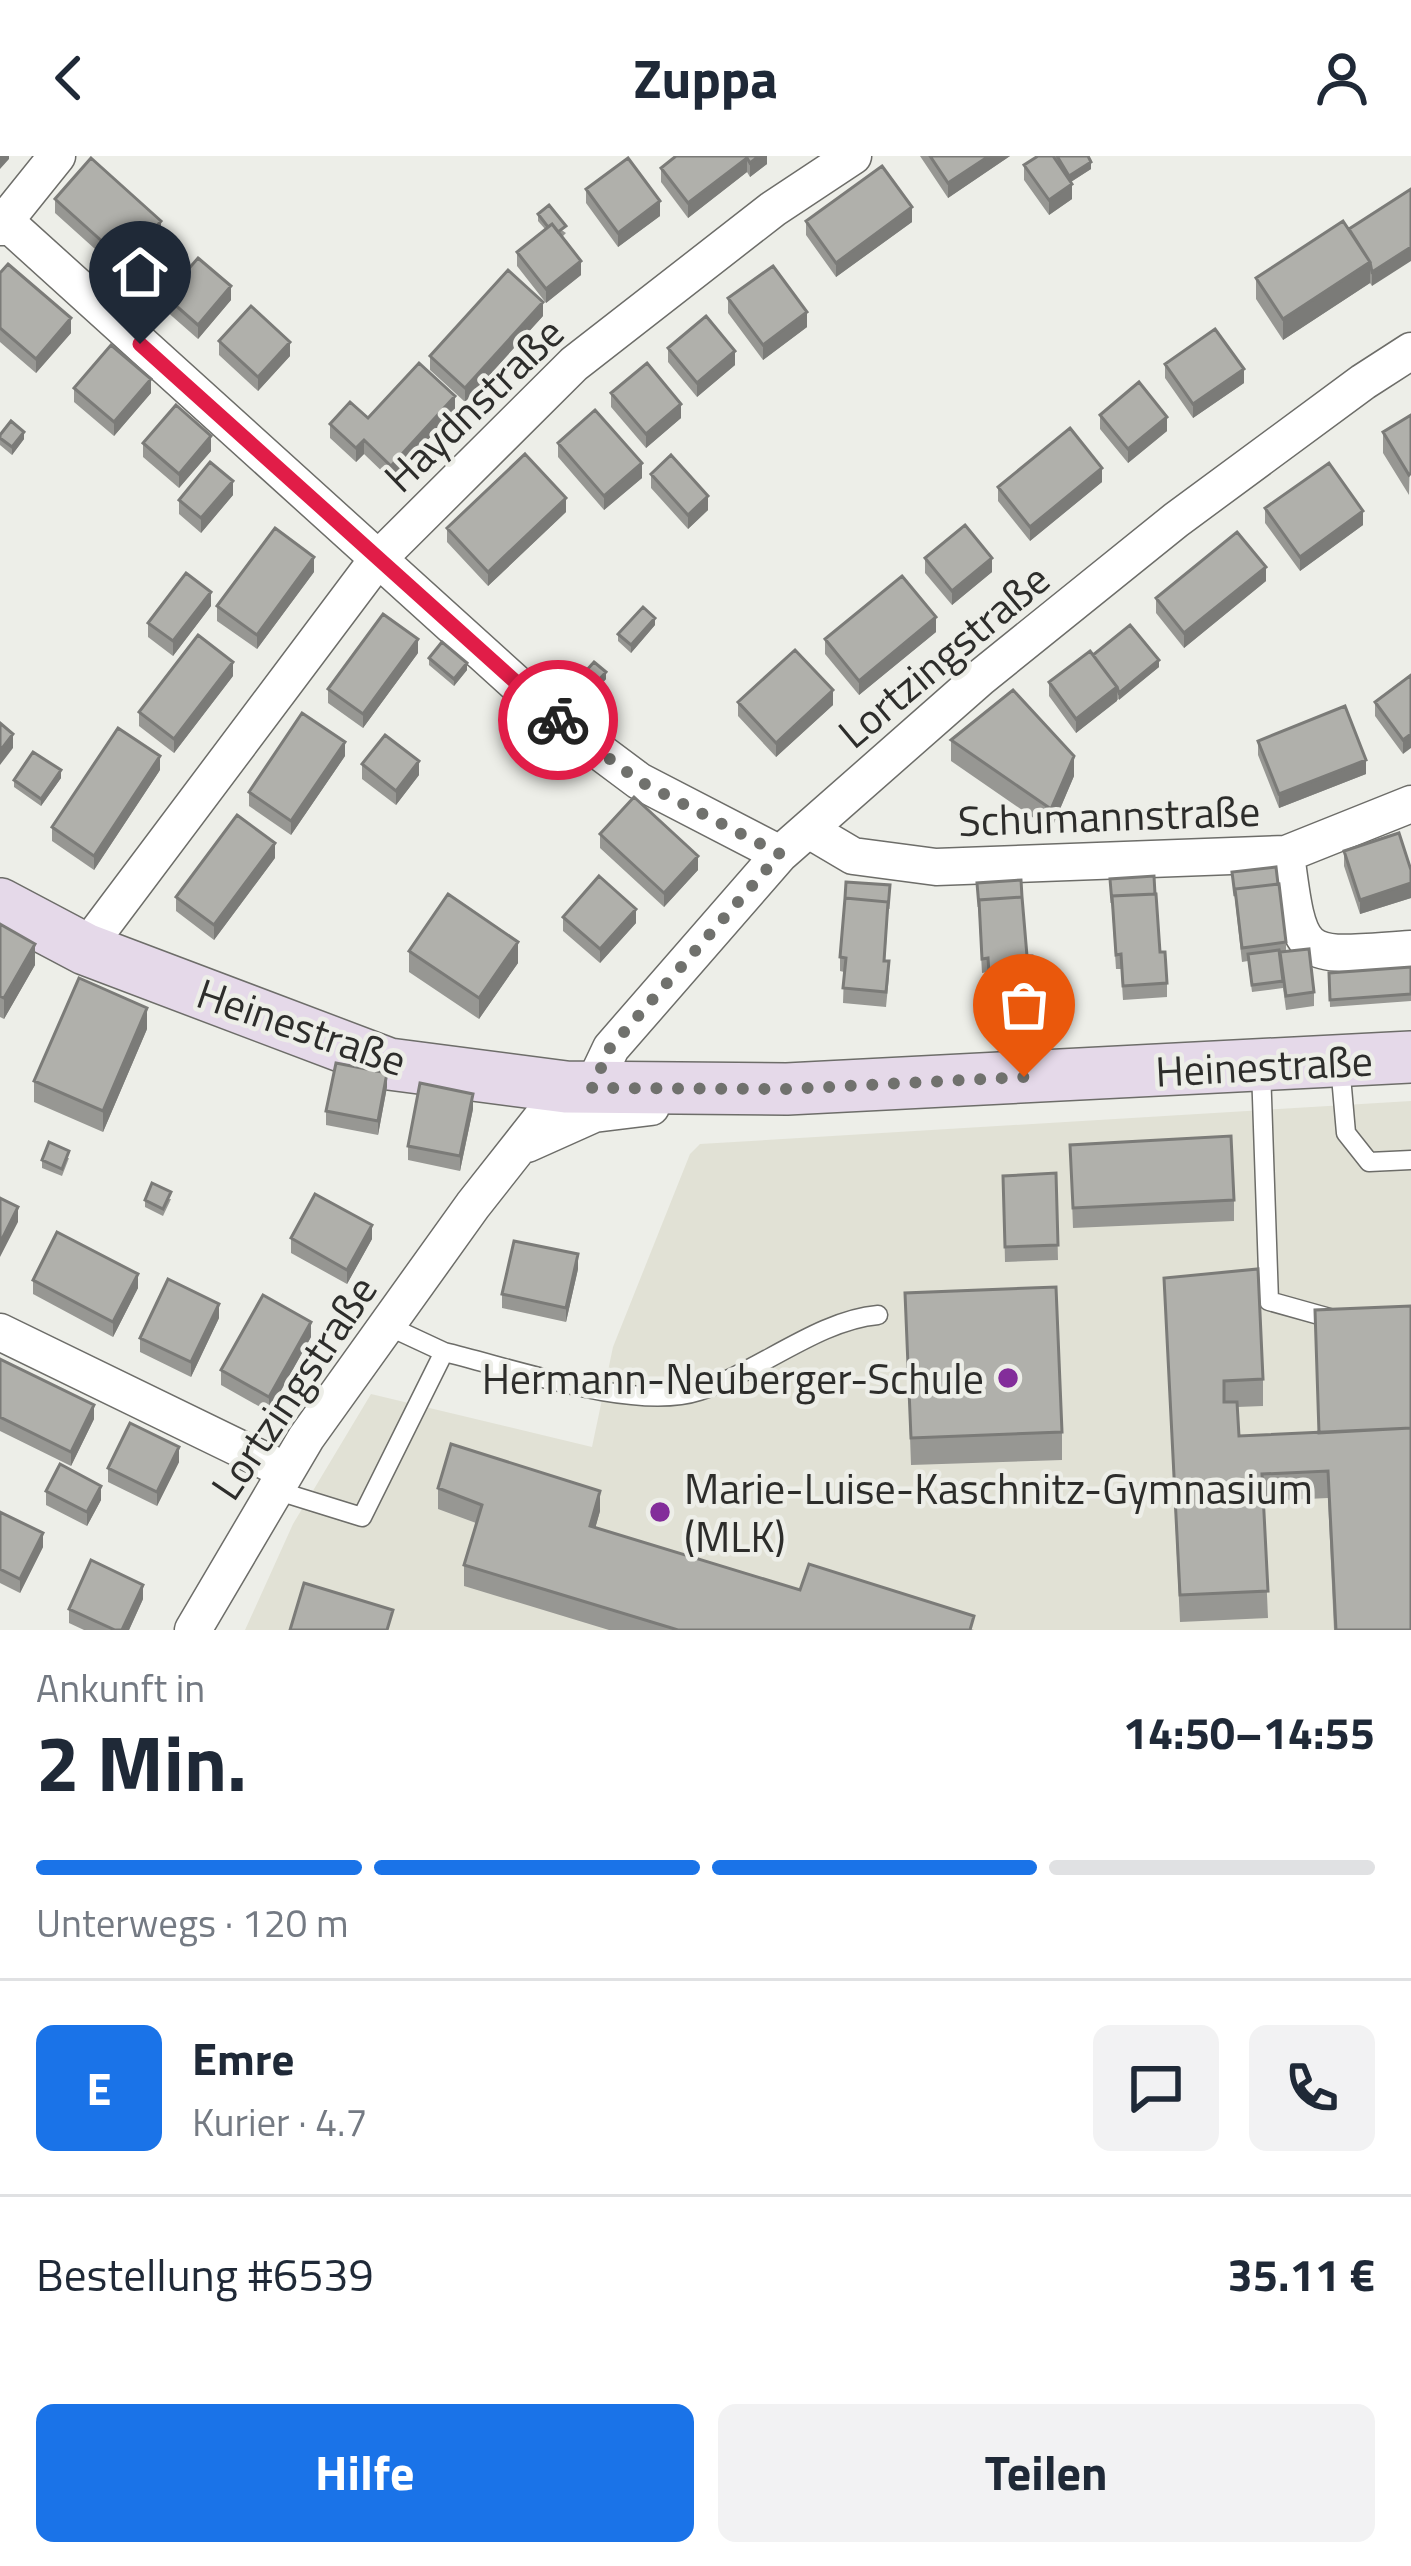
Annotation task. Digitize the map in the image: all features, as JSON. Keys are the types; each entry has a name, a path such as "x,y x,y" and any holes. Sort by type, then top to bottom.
{"main road":[{"name":"Heinestraße","path":"0,904 85,949 389,1064 579,1088 788,1089 1411,1058"}],"street":[{"path":"57,156 3,224 552,716 639,781 780,854"},
{"name":"Haydnstraße","path":"85,949 377,560 574,364 773,209 853,156"},
{"name":"Lortzingstraße","path":"193,1630 280,1480 472,1205 780,854 980,678 1176,520 1411,352"},
{"name":"Schumannstraße","path":"809,830 853,856 935,867 1286,854 1411,804"},
{"path":"1286,854 1295,926 1312,949 1335,954 1411,949"},
{"name":"Lortzingstraße","path":"524,1145 594,1114 788,1089"},
{"path":"0,1332 280,1480"}],"lane":[{"path":"1339,1060 1346,1133 1369,1162 1411,1160"},
{"path":"1261,1064 1269,1301 1329,1320 1349,1319"},
{"path":"386,1325 444,1352 626,1395 677,1397 714,1386 837,1327 878,1315"},
{"path":"280,1480 362,1517 444,1352"}],"shaded area":[{"name":"Hermann-Neuberger-Schule","path":"1411,1101 1411,1630 245,1630 293,1524 371,1394 592,1447 613,1347 690,1154 700,1144"}],"building":[{"path":"676,156 759,156 750,163 747,158 688,203 661,168"},
{"path":"930,156 989,156 948,183"},
{"path":"1038,156 1053,156 1072,184 1049,200 1024,165"},
{"path":"1057,156 1088,156 1091,162 1069,176"},
{"path":"91,158 161,221 125,262 55,199"},
{"path":"628,158 660,201 618,233 586,189"},
{"path":"882,166 912,207 836,263 806,221"},
{"path":"1411,189 1411,247 1372,272 1349,229"},
{"path":"549,205 566,226 558,232 538,214"},
{"path":"1343,221 1370,262 1283,319 1256,278"},
{"path":"552,224 581,261 546,289 517,252"},
{"path":"198,258 231,286 198,325 165,296"},
{"path":"8,264 71,318 36,359 0,328 0,273"},
{"path":"773,266 807,312 763,345 728,298"},
{"path":"508,270 543,302 465,388 430,356"},
{"path":"251,306 290,342 258,377 219,341"},
{"path":"706,316 735,351 697,383 668,348"},
{"path":"1215,329 1244,369 1193,404 1165,364"},
{"path":"111,345 151,379 114,422 74,388"},
{"path":"419,363 455,396 391,466 364,440 356,448 330,424 350,402 368,418"},
{"path":"647,363 681,404 646,434 611,393"},
{"path":"1139,382 1167,417 1128,449 1100,415"},
{"path":"176,405 211,436 179,474 143,443"},
{"path":"595,410 642,463 604,496 558,443"},
{"path":"1411,415 1411,473 1409,475 1383,432"},
{"path":"11,421 24,432 12,447 0,438"},
{"path":"1070,428 1102,468 1030,527 998,487"},
{"path":"525,454 566,498 488,572 447,528"},
{"path":"671,455 708,496 688,515 651,474"},
{"path":"210,462 233,481 201,518 179,500"},
{"path":"1329,463 1363,511 1300,557 1265,508"},
{"path":"965,525 992,558 952,591 925,558"},
{"path":"275,528 314,557 257,635 217,606"},
{"path":"1237,532 1266,567 1184,633 1156,598"},
{"path":"186,573 211,592 173,641 148,623"},
{"path":"902,576 936,617 859,681 825,639"},
{"path":"643,607 655,618 631,645 618,634"},
{"path":"383,614 418,639 363,714 328,689"},
{"path":"1130,625 1159,660 1119,693 1093,655"},
{"path":"198,635 233,662 174,739 139,712"},
{"path":"442,642 467,663 454,679 429,658"},
{"path":"795,650 833,690 776,743 738,702"},
{"path":"1090,651 1117,687 1076,719 1049,682"},
{"path":"594,662 606,672 587,693 576,682"},
{"path":"1411,675 1411,734 1403,740 1375,702"},
{"path":"1013,690 1074,756 1051,809 951,740"},
{"path":"1345,706 1366,760 1279,794 1258,741"},
{"path":"302,713 345,742 291,821 249,792"},
{"path":"0,723 13,734 0,751"},
{"path":"118,728 160,756 94,856 52,827"},
{"path":"385,735 419,761 396,791 362,764"},
{"path":"33,752 61,770 41,799 14,780"},
{"path":"634,797 698,856 664,893 600,834"},
{"path":"237,815 275,843 214,925 176,897"},
{"path":"1399,833 1411,883 1360,900 1344,851"},
{"path":"1276,867 1278,884 1235,889 1235,896 1232,872"},
{"path":"599,876 636,909 600,949 563,917"},
{"path":"1154,876 1155,894 1112,896 1112,903 1110,879"},
{"path":"1021,880 1022,897 979,900 979,907 977,883"},
{"path":"846,882 890,885 888,909 888,902 845,898"},
{"path":"1279,884 1286,942 1242,948 1235,889"},
{"path":"448,894 518,942 479,998 409,951"},
{"path":"1156,894 1167,983 1123,986 1112,896"},
{"path":"1022,897 1033,987 990,989 988,958 982,959 979,900"},
{"path":"845,898 888,902 886,992 843,988 846,958 840,957"},
{"path":"0,924 35,944 4,998 0,996"},
{"path":"1309,949 1314,992 1286,996 1280,952"},
{"path":"1279,950 1283,981 1252,985 1248,954"},
{"path":"1411,967 1411,994 1330,1000 1329,973"},
{"path":"79,978 147,1008 103,1111 34,1081"},
{"path":"336,1063 387,1073 378,1121 326,1111"},
{"path":"420,1083 473,1094 460,1156 408,1146"},
{"path":"1231,1136 1234,1200 1073,1208 1070,1145"},
{"path":"49,1142 69,1151 62,1169 42,1160"},
{"path":"1056,1173 1058,1245 1005,1247 1003,1176"},
{"path":"152,1183 171,1192 163,1209 145,1200"},
{"path":"315,1194 372,1225 347,1270 291,1238"},
{"path":"0,1198 18,1207 0,1243"},
{"path":"57,1232 138,1274 113,1322 33,1280"},
{"path":"514,1241 578,1254 566,1308 502,1294"},
{"path":"1258,1269 1263,1379 1224,1381 1224,1402 1237,1402 1239,1436 1411,1428 1411,1630 1336,1630 1328,1471 1262,1474 1268,1591 1180,1595 1164,1278"},
{"path":"168,1279 219,1304 191,1362 140,1338"},
{"path":"1056,1287 1062,1432 911,1438 905,1293"},
{"path":"263,1295 311,1322 269,1397 221,1370"},
{"path":"1411,1306 1411,1428 1319,1433 1315,1310"},
{"path":"0,1359 94,1405 71,1452 0,1417"},
{"path":"130,1423 179,1447 157,1492 108,1468"},
{"path":"451,1444 600,1491 590,1526 800,1590 809,1564 974,1616 970,1630 678,1630 464,1565 482,1505 438,1488"},
{"path":"60,1464 101,1486 87,1512 46,1491"},
{"path":"0,1512 43,1533 20,1579 0,1569"},
{"path":"91,1560 143,1585 122,1630 69,1609"},
{"path":"304,1583 393,1610 387,1630 290,1630"}],"way so far":[{"path":"558,720 639,781 780,854 610,1048 592,1088 788,1089 1024,1077"}],"place":[{"name":"Hermann-Neuberger-Schule","path":"1008,1378"},
{"name":"Marie-Luise-Kaschnitz-Gymnasium (MLK)","path":"660,1512"}],"route":[{"path":"140,344 558,720"}]}
